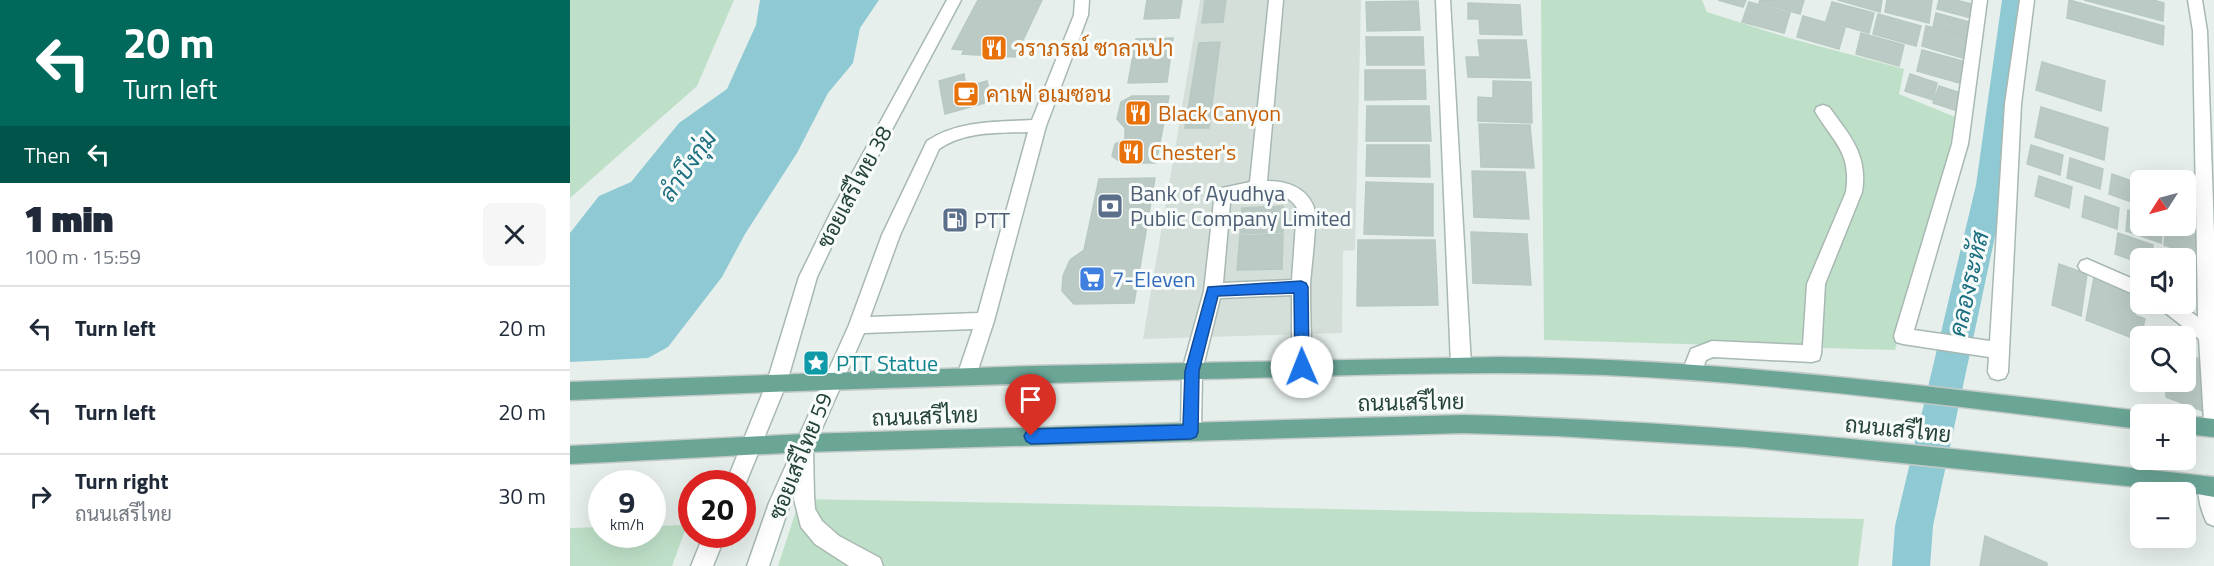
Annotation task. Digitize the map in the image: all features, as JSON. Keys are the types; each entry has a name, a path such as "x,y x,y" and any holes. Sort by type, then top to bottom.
{"main road":[{"name":"ถนนเสรีไทย","path":"570,391 832,380 1302,367 1538,365 1692,372 1865,388 2130,419"},
{"name":"ถนนเสรีไทย","path":"570,455 804,443 1463,424 1547,425 1642,430 1857,449 2211,487"},
{"path":"2196,425 2214,428"}],"street":[{"name":"ซอยเสรีไทย 38","path":"752,445 777,382 808,277 837,217 954,0"},
{"path":"967,376 985,321 1038,126 1081,15 1082,0"},
{"path":"1258,189 1276,0"},
{"path":"1443,0 1461,365"},
{"path":"1980,0 1960,144 1903,336 1994,350"},
{"path":"1998,372 1994,350 2013,104 2028,0"},
{"path":"2195,0 2200,31 2208,335 2214,421"},
{"path":"1692,372 1698,355 1712,349 1812,354 1816,284 1858,177 1853,154 1823,111"},
{"name":"ซอยเสรีไทย 59","path":"758,566 779,503 858,325 891,235 933,145 941,138 955,133 1038,126"},
{"path":"1191,432 1192,371 1213,291 1224,197 1235,191 1288,189 1298,194 1303,200 1306,208 1301,287 1302,367"},
{"path":"2087,266 2130,285"},
{"path":"1213,291 1301,287"},
{"path":"2180,314 2208,335"},
{"path":"858,325 985,321"},
{"path":"804,443 805,511 815,530 843,550 872,566"},
{"path":"741,470 752,445"},
{"path":"2211,487 2214,516"},
{"path":"702,566 709,548"}],"shaded area":[{"path":"1200,0 1361,0 1355,250 1343,251 1342,333 1143,339"}],"green space":[{"path":"570,0 734,0 697,86 570,198"},
{"path":"1541,0 1702,0 1707,12 1789,38 1904,69 1899,94 1955,117 1941,196 1895,350 1544,340"},
{"path":"800,499 1864,519 1858,566 778,566"},
{"path":"678,525 679,548 672,566 570,566 570,528 588,527 588,548 666,548 666,526"}],"water":[{"name":"ลำบึงกุ่ม","path":"760,0 879,0 860,28 853,63 828,93 797,153 745,234 722,277 668,347 648,358 570,362 570,233 599,196 631,182 679,123 727,89 756,25"}],"building":[{"path":"978,0 1042,0 1015,57 962,54 964,50 952,49"},
{"path":"1147,0 1182,0 1179,18 1144,19"},
{"path":"1205,0 1226,0 1223,22 1202,23"},
{"path":"1718,0 1746,0 1743,7"},
{"path":"1760,0 1804,0 1800,14 1759,3"},
{"path":"1838,0 1882,0 1880,12"},
{"path":"1887,0 1932,0 1929,23 1885,12"},
{"path":"1939,0 1956,0 1976,5 1975,19 1937,9"},
{"path":"2069,0 2164,26 2163,45 2067,18"},
{"path":"2084,0 2153,0 2164,3 2163,21"},
{"path":"1418,1 1420,30 1367,31 1366,2"},
{"path":"1749,2 1790,13 1784,33 1742,22"},
{"path":"1832,2 1874,13 1869,33 1826,21"},
{"path":"1468,3 1520,5 1522,35 1480,34 1479,19 1468,19"},
{"path":"1936,13 1973,23 1971,37 1933,27"},
{"path":"1878,14 1921,26 1916,46 1873,34"},
{"path":"1803,16 1845,28 1839,49 1797,37"},
{"path":"1926,26 1970,37 1966,59 1922,46"},
{"path":"1861,33 1904,45 1899,66 1856,54"},
{"path":"1366,37 1423,37 1424,65 1367,65"},
{"path":"1173,38 1167,82 1128,83 1136,39"},
{"path":"1478,40 1526,40 1530,78 1468,77 1466,57 1480,57"},
{"path":"1220,42 1209,128 1185,128 1199,43"},
{"path":"1922,50 1966,62 1963,84 1917,71"},
{"path":"2042,62 2105,81 2101,111 2036,90"},
{"path":"1365,70 1425,70 1426,99 1365,100"},
{"name":"คาเฟ่ อเมซอน","path":"964,74 966,87 987,81 992,101 945,114 939,81"},
{"path":"1910,74 1937,83 1933,100 1905,91"},
{"path":"1493,81 1531,82 1532,123 1478,121 1478,97 1493,98"},
{"path":"1939,86 1964,94 1961,112 1933,103"},
{"path":"1132,96 1169,96 1156,163 1122,163 1112,156 1115,144 1125,139 1125,128 1117,119 1121,102"},
{"path":"1367,106 1429,106 1431,141 1366,141"},
{"path":"2041,107 2108,128 2104,160 2035,137"},
{"path":"1479,124 1530,125 1534,168 1481,167"},
{"path":"1367,145 1429,145 1430,177 1366,176"},
{"path":"2031,145 2063,155 2060,175 2027,164"},
{"path":"2070,158 2103,169 2100,189 2067,178"},
{"path":"1472,171 1525,172 1529,219 1474,217"},
{"path":"2112,174 2130,180 2130,201 2109,194"},
{"path":"2039,176 2072,187 2069,208 2035,196"},
{"path":"1155,178 1134,303 1074,304 1062,291 1063,276 1070,260 1084,250 1099,179"},
{"path":"1366,182 1433,184 1433,236 1364,234"},
{"path":"2085,196 2119,208 2117,229 2082,217"},
{"path":"2196,205 2200,206 2198,227 2196,226"},
{"path":"1283,206 1283,232 1240,234 1242,208"},
{"path":"2128,210 2130,211 2130,232 2126,231"},
{"path":"1471,232 1527,234 1531,285 1473,283"},
{"path":"2118,233 2153,245 2153,248 2130,248 2130,259 2115,254"},
{"path":"1283,234 1282,269 1237,270 1240,236"},
{"path":"2141,236 2162,236 2161,243"},
{"path":"2165,236 2201,236 2201,258 2196,256 2196,248 2173,248 2164,245"},
{"path":"1358,240 1435,240 1438,305 1357,306"},
{"path":"2196,260 2201,262 2200,284 2196,283"},
{"path":"2059,264 2087,274 2081,316 2052,305"},
{"path":"2094,277 2130,290 2130,314 2145,319 2143,326 2130,326 2130,337 2086,320"},
{"path":"2196,358 2205,361 2205,412 2196,409 2196,404 2184,404 2166,397 2166,392 2196,392"},
{"path":"1985,536 2047,563 2047,566 1980,566"}],"waterway":[{"name":"คลองระหัส","path":"1911,566 1914,526 1991,185 2014,0"}],"place":[{"name":"วราภรณ์ ซาลาเปา","path":"994,48"},
{"name":"คาเฟ่ อเมซอน","path":"966,94"},
{"name":"Black Canyon","path":"1138,113"},
{"name":"Chester's","path":"1131,152"},
{"name":"Bank of Ayudhya Public Company Limited","path":"1110,206"},
{"name":"PTT","path":"955,220"},
{"name":"7-Eleven","path":"1092,279"},
{"name":"PTT Statue","path":"816,363"}],"route":[{"path":"1031,436 1191,432 1192,371 1213,291 1301,287 1302,367"}]}
